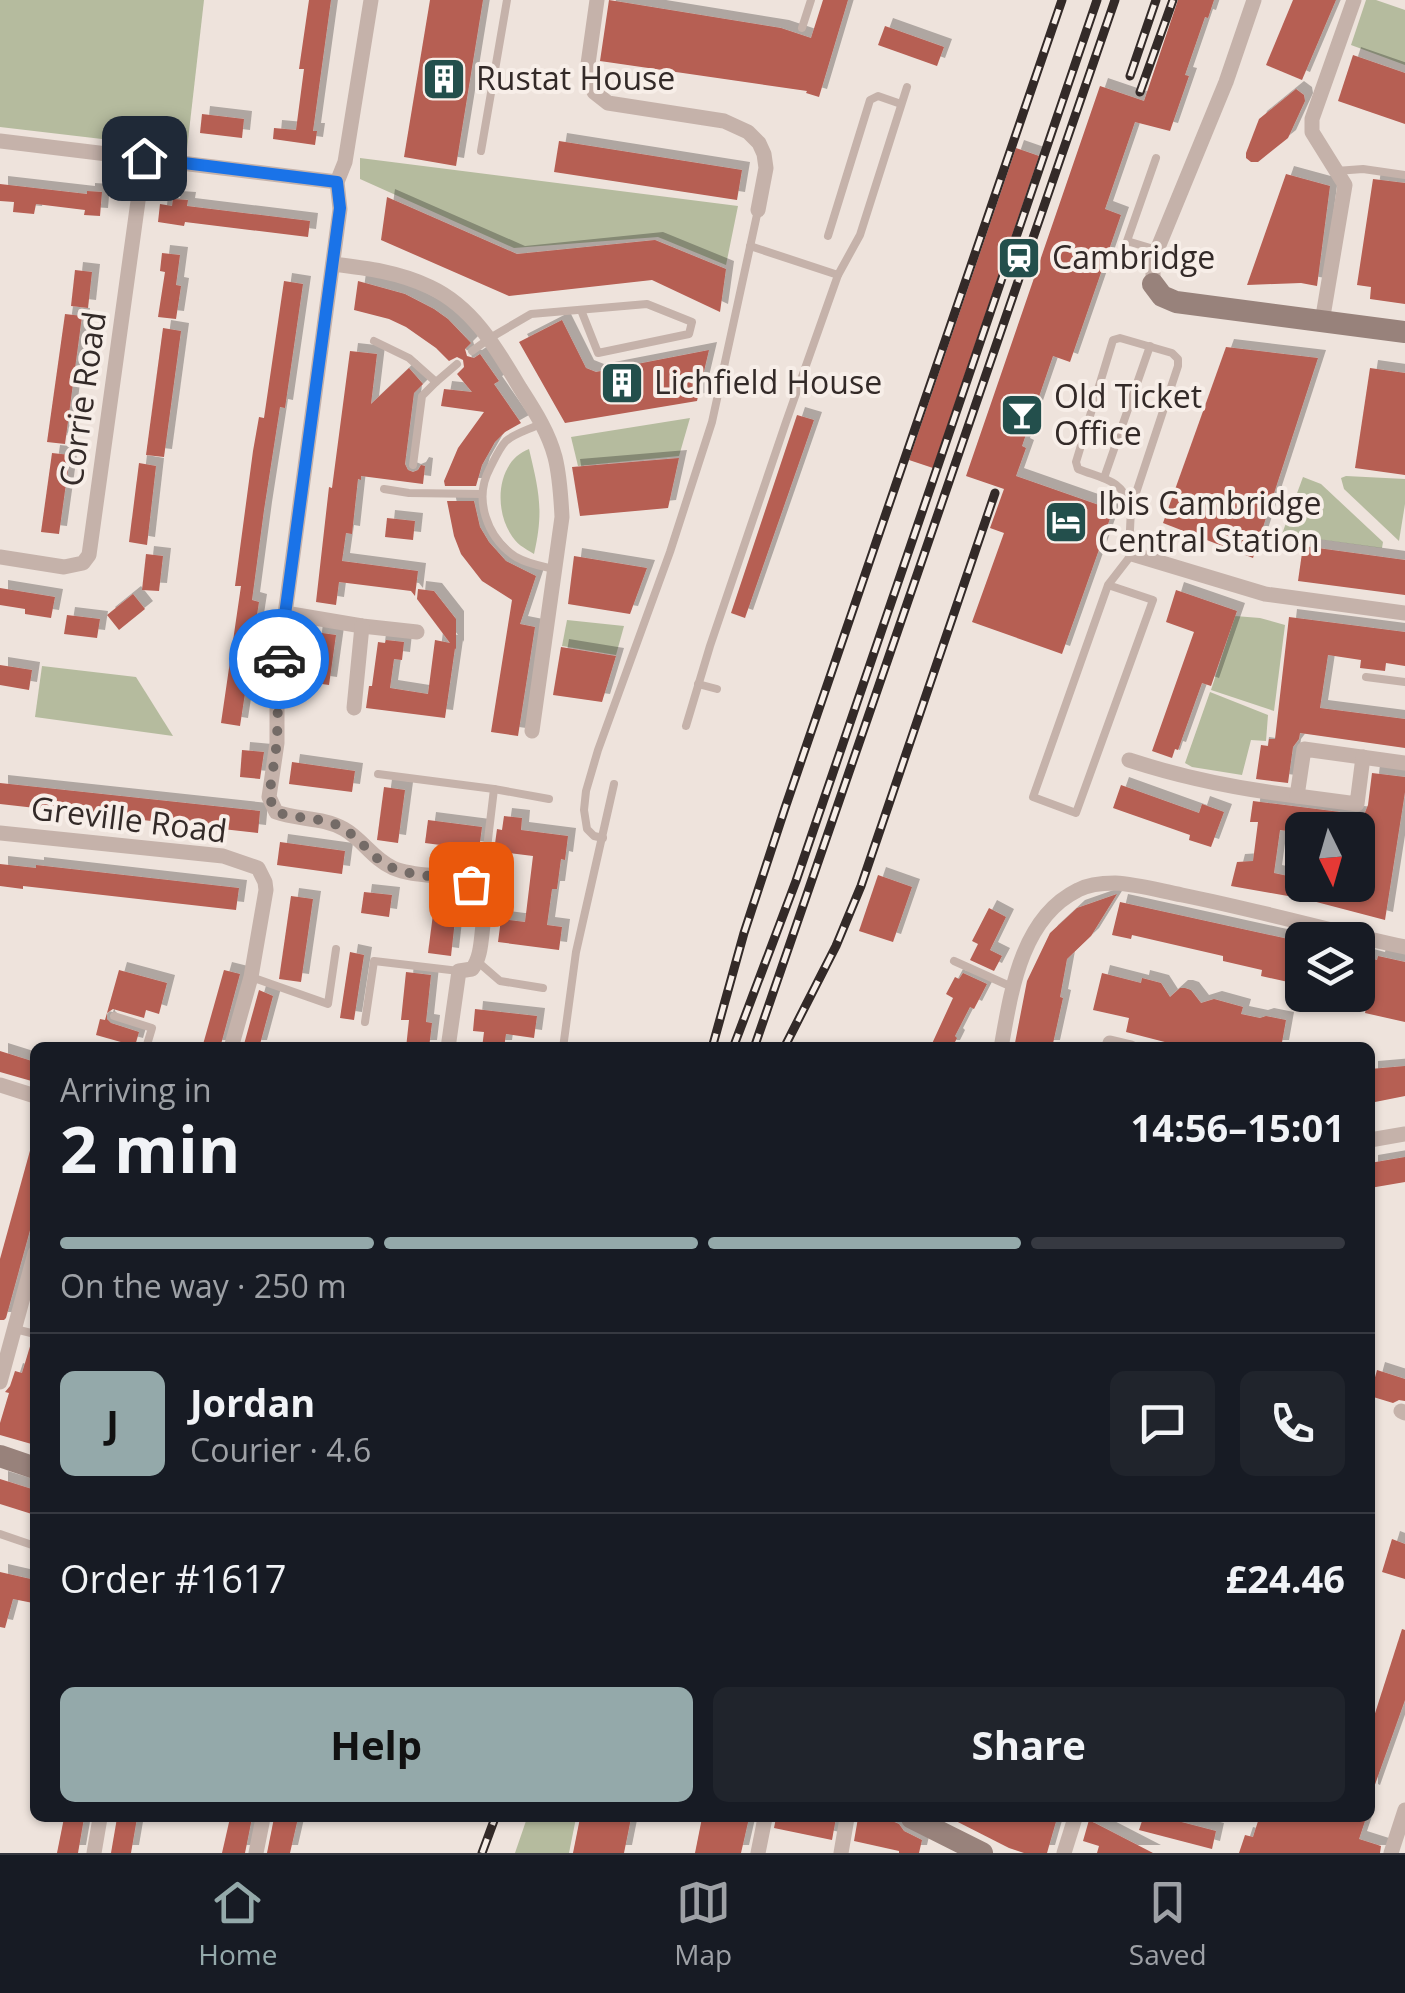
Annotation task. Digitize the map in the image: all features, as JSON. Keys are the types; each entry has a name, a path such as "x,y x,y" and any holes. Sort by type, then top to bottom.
{"street":[{"path":"370,0 345,162 337,182 340,208 285,613 278,673 277,742 269,797 276,812 291,818 332,822 349,831 393,868 462,879 478,890 484,906 478,962 472,970 459,972 449,1042"},
{"path":"597,0 587,71 594,92 608,104 724,121 748,132 759,143 766,168 758,210"},
{"path":"1254,0 1231,70 1156,250 1153,284 1162,296 1176,302 1405,332"},
{"path":"1322,322 1345,185 1312,132 1312,119 1354,0"},
{"path":"0,141 337,182"},
{"name":"Corrie Road","path":"0,557 64,567 83,562 88,555 144,158"},
{"path":"333,264 382,271 430,287 463,308 490,338 542,423 554,456 562,518 532,730"},
{"path":"1132,554 1265,594 1405,614"},
{"path":"285,613 417,632"},
{"path":"354,708 362,626"},
{"path":"1297,796 1304,748 1405,763"},
{"path":"1129,760 1236,788 1356,804 1363,757"},
{"name":"Greville Road","path":"0,833 223,856 258,868 266,890 250,977"},
{"path":"1002,1042 1022,956 1048,912 1075,890 1096,884 1119,883 1210,900 1405,947"},
{"path":"234,1042 250,977"},
{"path":"0,1085 30,1094"},
{"path":"1375,1139 1405,1134"},
{"path":"0,1382 30,1272"},
{"path":"0,1456 30,1466"},
{"path":"1391,1853 1405,1810"},
{"path":"94,1853 99,1822"},
{"path":"261,1850 263,1822"},
{"path":"758,1853 763,1822"},
{"path":"841,1853 846,1822"},
{"path":"920,1822 982,1853"},
{"path":"1066,1847 1074,1822"}],"lane":[{"path":"481,151 507,0"},
{"path":"802,28 811,0"},
{"path":"686,726 838,276 860,234 907,87"},
{"path":"828,236 870,100 878,96 901,104"},
{"path":"1156,158 1127,241 1156,250"},
{"path":"1336,171 1363,169 1405,176"},
{"path":"602,838 587,829 586,791 712,422 758,210"},
{"path":"750,246 838,276"},
{"path":"472,351 531,314 647,304 692,322 689,334 598,353 581,310"},
{"path":"1127,481 1078,469 1076,462 1113,340 1127,339 1176,355 1178,366 1127,481 1131,508"},
{"path":"374,341 408,358 436,382"},
{"path":"1104,478 1150,346"},
{"path":"413,464 422,396 458,364"},
{"path":"542,423 506,441 480,494 495,537 516,556 554,569"},
{"path":"1108,585 1154,600 1076,813 1033,797 1108,585 1132,554 1127,481"},
{"path":"384,488 480,494"},
{"path":"1366,678 1405,682"},
{"path":"698,684 716,689"},
{"path":"378,774 549,799"},
{"path":"565,1042 576,952 614,784"},
{"path":"471,884 484,872 494,789"},
{"path":"250,977 328,1004 336,949"},
{"path":"365,1022 374,961 459,972"},
{"path":"954,961 1012,987"},
{"path":"478,962 500,981 543,988"},
{"path":"114,1016 152,1028 148,1042"},
{"path":"15,1328 30,1332"},
{"path":"0,1534 30,1544"}],"green space":[{"path":"0,0 204,0 187,149 0,127"},
{"path":"1366,0 1405,10 1405,65 1351,45"},
{"path":"360,158 738,206 726,265 658,237 514,248 360,179"},
{"path":"690,418 679,456 578,466 571,437"},
{"path":"529,449 539,501 534,554 510,533 501,498 510,464"},
{"path":"1303,477 1321,484 1383,542 1382,548 1282,534"},
{"path":"1341,478 1405,479 1399,541 1344,489"},
{"path":"1235,616 1285,625 1274,711 1211,690"},
{"path":"567,620 624,626 616,655 562,646"},
{"path":"42,666 136,677 173,736 35,717"},
{"path":"1210,692 1268,715 1266,741 1251,740 1242,775 1185,763"},
{"path":"526,1822 575,1822 569,1853 515,1853"}],"building":[{"path":"309,0 331,0 313,131 317,131 315,145 273,139 274,128 296,130 304,69 299,69"},
{"name":"Rustat House","path":"430,0 483,0 456,166 404,157"},
{"path":"609,0 781,28 811,38 823,0 848,0 819,97 807,91 600,61"},
{"path":"1178,0 1214,0 1185,75 1189,76 1170,131 1135,122 1105,209 1121,215 1070,362 1053,356 1022,446 1026,448 1016,476 1113,510 1062,654 972,622 1004,533 990,528 1004,489 966,476 1100,86 1144,101"},
{"path":"1293,0 1336,0 1302,80 1266,65"},
{"path":"885,26 944,47 937,66 878,45"},
{"path":"1353,55 1405,73 1405,124 1338,101"},
{"path":"1296,89 1305,101 1288,138 1258,162 1251,162 1246,153 1259,119"},
{"path":"202,114 244,119 242,138 200,133"},
{"path":"559,141 742,170 737,200 554,172"},
{"path":"1016,148 1039,156 933,468 909,460"},
{"path":"1286,174 1330,186 1317,286 1247,285"},
{"path":"1373,179 1405,183 1405,304 1370,299 1371,287 1357,285"},
{"path":"0,184 87,194 102,192 100,216 84,215 85,210 36,204 34,214 13,212 14,202 0,201"},
{"path":"387,197 517,254 655,240 726,269 720,312 652,280 509,296 381,240"},
{"path":"173,199 188,200 187,206 310,221 308,237 158,222 160,204 172,206"},
{"path":"162,253 180,255 176,319 158,317 165,272 160,271"},
{"path":"75,270 92,272 88,308 71,306"},
{"path":"284,281 303,284 285,408 280,407 264,510 252,600 259,602 240,726 221,723 241,586 235,586 253,451 259,417 264,418"},
{"path":"358,281 405,294 434,309 471,343 465,349 467,356 474,358 480,354 499,381 494,384 521,423 495,442 476,486 445,486 444,481 458,448 484,412 441,406 444,389 472,392 457,374 464,367 463,360 457,357 449,361 406,327 354,310"},
{"path":"65,314 82,316 65,444 47,442"},
{"name":"Lichfield House","path":"562,320 586,368 596,372 709,350 697,401 565,423 519,342"},
{"path":"163,328 181,331 164,457 146,455"},
{"path":"1226,347 1318,358 1253,558 1163,523"},
{"path":"350,351 377,354 371,404 409,368 423,384 414,393 405,464 413,472 425,466 423,484 361,476 358,479 352,534 346,533 342,561 418,571 415,596 411,591 339,582 336,605 316,602"},
{"path":"1370,368 1405,373 1405,475 1355,468"},
{"path":"797,415 814,420 745,618 731,613"},
{"path":"52,453 70,455 59,534 41,532"},
{"path":"679,458 668,508 580,516 572,467"},
{"path":"139,463 156,466 147,545 129,542"},
{"path":"447,501 474,501 480,527 489,542 506,561 536,576 520,624 535,627 518,736 491,732 512,600 482,581 461,554"},
{"path":"387,518 415,521 413,540 385,537"},
{"path":"1303,546 1405,560 1405,595 1298,581"},
{"path":"146,554 163,556 159,591 142,590"},
{"path":"574,556 647,568 630,614 568,604"},
{"path":"0,588 55,597 51,618 0,605"},
{"path":"418,589 434,591 456,619 456,650 445,718 366,708 378,642 386,640 404,642 402,660 394,659 390,688 428,694 435,640 450,643 417,599"},
{"path":"1176,590 1237,611 1211,686 1202,683 1172,758 1152,751 1194,632 1166,622"},
{"path":"133,594 145,609 119,630 107,615"},
{"path":"67,615 100,619 97,638 64,634"},
{"path":"1289,617 1405,632 1405,666 1386,663 1385,671 1360,668 1361,660 1328,655 1320,708 1405,719 1405,748 1300,733 1293,747 1288,783 1256,779 1261,745 1268,746 1269,739 1275,739"},
{"path":"315,632 336,635 329,685 308,682"},
{"path":"561,647 616,656 602,702 553,695"},
{"path":"0,665 32,670 29,690 0,685"},
{"path":"242,750 264,752 260,779 240,777"},
{"path":"292,762 355,771 352,792 289,784"},
{"path":"1372,773 1405,777 1385,920 1316,902 1375,902 1375,812 1365,812"},
{"path":"0,783 260,811 258,833 0,804"},
{"path":"1121,785 1199,813 1202,804 1224,812 1211,847 1189,840 1190,835 1113,808"},
{"path":"384,787 405,790 398,843 377,840"},
{"path":"1253,801 1340,812 1285,812 1285,831 1280,830 1274,873 1285,875 1285,895 1231,886 1237,862 1253,861 1258,822 1250,822"},
{"path":"504,816 522,818 521,830 568,836 557,889 552,889 547,925 562,927 559,950 498,942 501,919 525,922 533,856 494,851 497,829 502,830"},
{"path":"428,820 482,827 479,850 425,843"},
{"path":"280,842 345,851 342,874 277,865"},
{"path":"0,864 239,888 236,910 0,886"},
{"path":"878,875 912,887 893,942 859,931"},
{"path":"436,891 458,893 451,956 428,953"},
{"path":"364,892 392,895 389,917 361,913"},
{"path":"1117,894 1091,936 1067,959 1053,1042 1015,1042 1027,981 1050,933 1077,908"},
{"path":"291,896 313,899 301,982 279,979"},
{"path":"1120,902 1285,938 1285,981 1261,976 1262,970 1223,961 1223,956 1132,935 1131,939 1112,935"},
{"path":"989,908 1006,917 990,950 1002,956 994,971 970,960 978,944 972,941"},
{"path":"350,952 364,955 354,1020 340,1018"},
{"path":"1378,956 1405,962 1405,1022 1365,1013 1375,1012 1375,959"},
{"path":"119,970 167,983 159,1014 146,1010 144,1018 113,1009 107,1013 111,1023 139,1032 136,1042 96,1035 100,1019 105,1020"},
{"path":"224,970 240,974 222,1042 204,1042"},
{"path":"406,972 431,975 426,1022 432,1023 430,1042 407,1042 409,1020 401,1020"},
{"path":"963,973 987,984 974,1009 970,1007 955,1042 933,1042 953,998 946,994 955,977 959,979"},
{"path":"1102,973 1141,983 1142,978 1161,983 1170,997 1185,988 1201,1003 1214,999 1243,1007 1241,1014 1286,1020 1282,1042 1165,1042 1126,1032 1129,1018 1093,1010"},
{"path":"259,990 273,996 261,1042 245,1042"},
{"path":"475,1009 537,1016 534,1038 506,1034 505,1042 483,1042 484,1032 473,1031"},
{"path":"0,1051 30,1060 30,1081 0,1072"},
{"path":"1405,1066 1405,1096 1375,1102 1375,1069"},
{"path":"30,1151 30,1230 4,1320 0,1320 0,1259"},
{"path":"1405,1157 1405,1182 1375,1187 1375,1162"},
{"path":"30,1346 30,1444 0,1435 9,1393 5,1392 15,1371 22,1373"},
{"path":"1377,1370 1405,1379 1405,1401 1393,1403 1375,1398"},
{"path":"0,1479 30,1488 30,1513 0,1504"},
{"path":"1392,1539 1405,1544 1405,1579 1382,1572"},
{"path":"0,1572 30,1579 30,1602 13,1599 5,1628 0,1627"},
{"path":"1402,1629 1405,1630 1405,1700 1375,1785 1375,1713"},
{"path":"63,1822 83,1822 78,1853 57,1853"},
{"path":"116,1822 136,1822 131,1853 111,1853"},
{"path":"229,1822 251,1822 245,1853 222,1853"},
{"path":"273,1822 297,1822 290,1853 267,1853"},
{"path":"579,1822 630,1822 624,1853 573,1853"},
{"path":"701,1822 748,1822 741,1853 695,1853"},
{"path":"775,1822 835,1822 832,1840 774,1828"},
{"path":"857,1822 894,1822 922,1840 919,1853 899,1853 854,1841"},
{"path":"958,1822 1056,1822 1047,1853 1024,1853"},
{"path":"1088,1822 1093,1822 1153,1853 1097,1853 1099,1846 1083,1841"},
{"path":"1142,1822 1181,1822 1216,1831 1212,1849 1139,1830"},
{"path":"1258,1822 1365,1822 1359,1839 1381,1846 1380,1853 1239,1853 1245,1835 1253,1837"}],"railway":[{"path":"714,1042 785,808 1062,0"},
{"path":"735,1042 796,881 1097,0"},
{"path":"756,1042 1115,0"},
{"path":"1130,76 1156,0"},
{"path":"1140,92 1173,0"},
{"path":"787,1042 836,946 861,886 995,493"},
{"path":"482,1853 494,1822"}],"way so far":[{"path":"279,659 277,742 269,797 276,812 291,818 332,822 349,831 393,868 462,879 471,884"}],"place":[{"name":"Rustat House","path":"444,79"},
{"name":"Cambridge","path":"1019,258"},
{"name":"Lichfield House","path":"622,383"},
{"name":"Old Ticket Office","path":"1022,415"},
{"name":"Ibis Cambridge Central Station","path":"1066,522"}],"route":[{"path":"144,158 337,182 340,208 279,659"}]}
